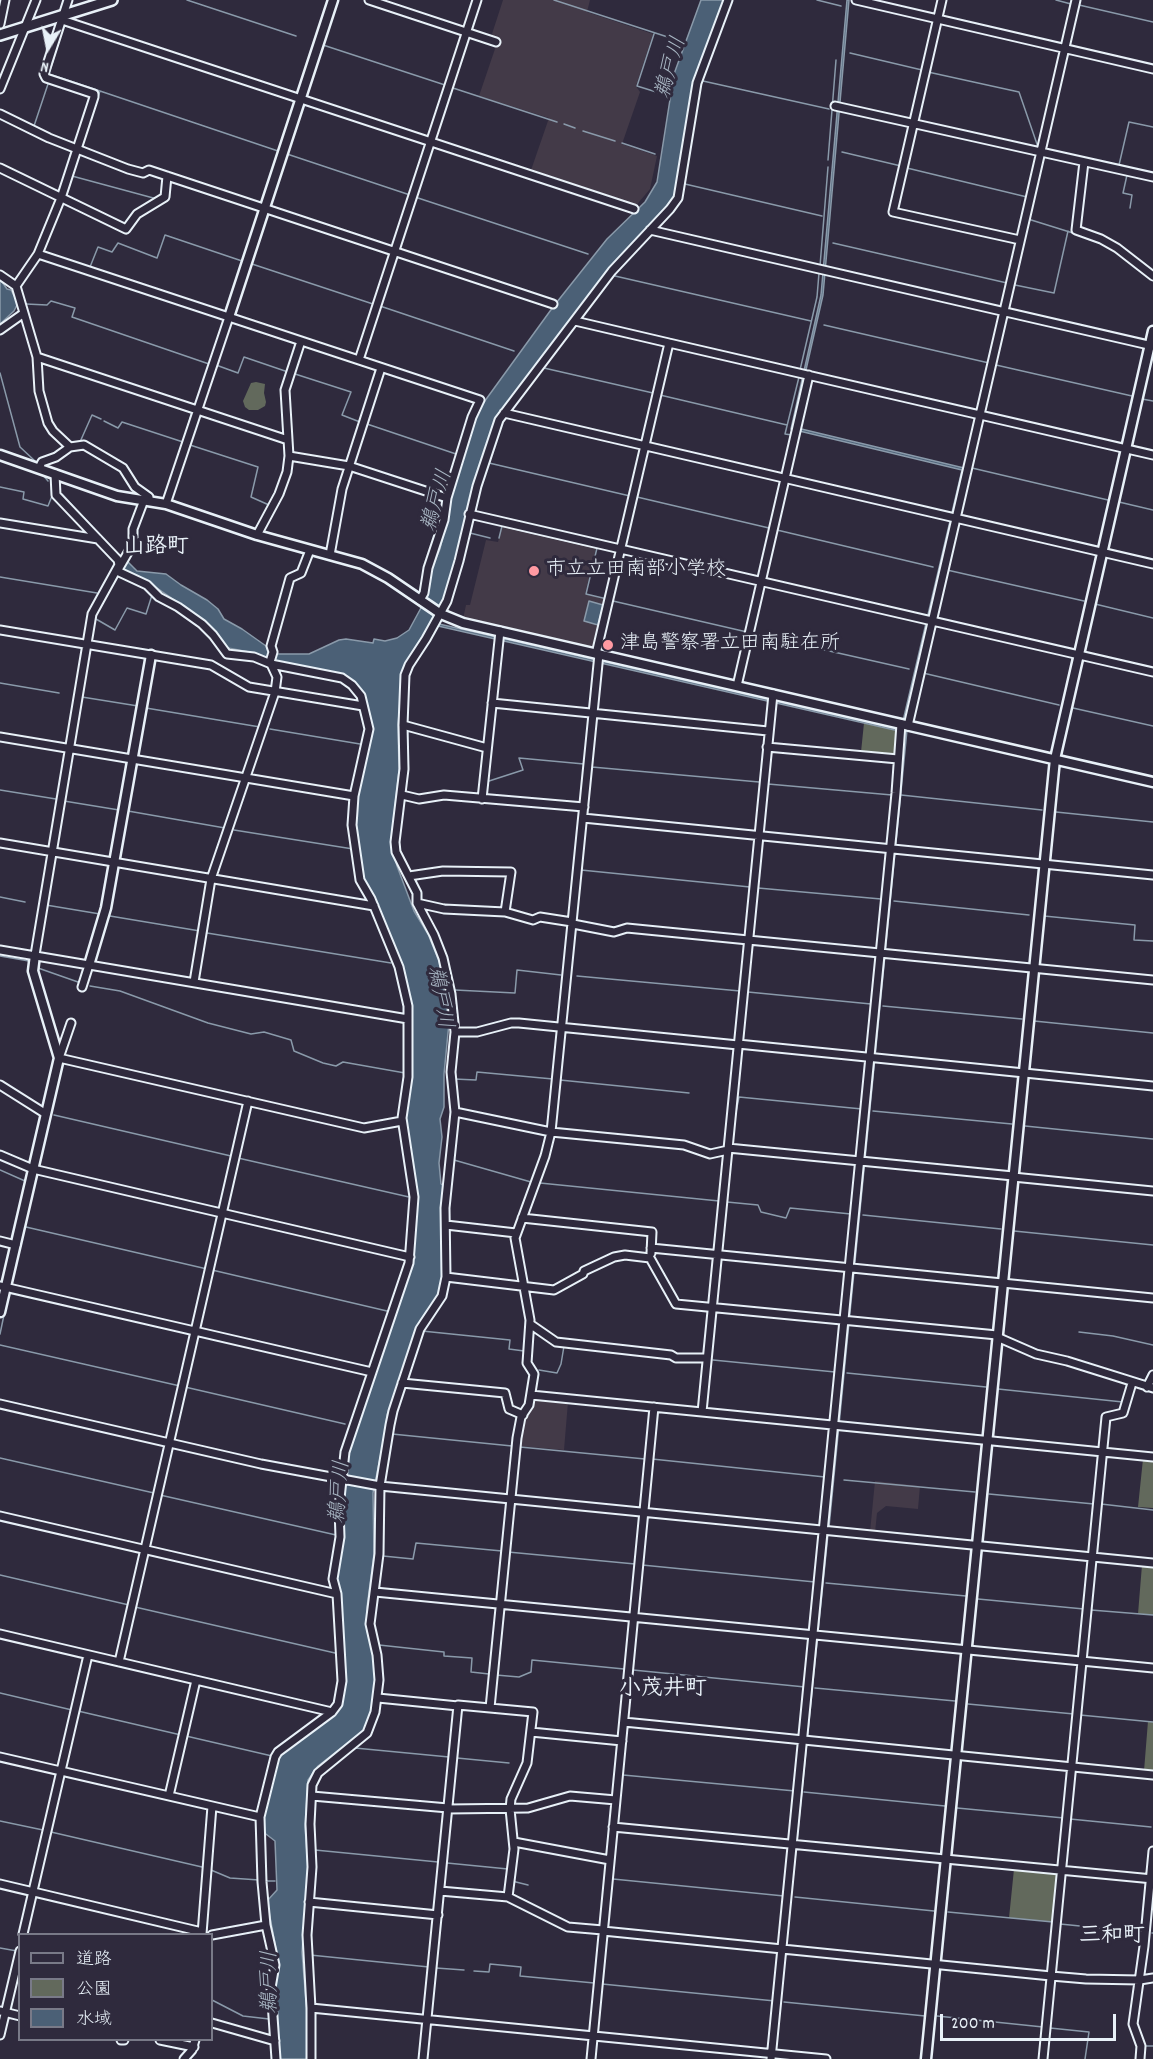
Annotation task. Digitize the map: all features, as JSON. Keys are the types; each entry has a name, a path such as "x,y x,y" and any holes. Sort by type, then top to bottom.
{"main road":[{"path":"0,35 62,18 112,0"}],"street":[{"path":"0,24 5,0"},
{"path":"0,89 36,0"},
{"path":"16,286 38,254 61,198 94,94 46,78 44,74 68,0"},
{"path":"166,504 333,0"},
{"path":"369,0 496,42"},
{"path":"359,360 477,0"},
{"path":"311,2059 307,1935 312,1867 310,1824 314,1779 318,1773 367,1733 373,1720 378,1698 378,1664 370,1624 379,1554 379,1486 393,1411 420,1329 442,1296 446,1277 445,1208 455,1112 451,1072 455,1032 450,984 443,958 417,903 417,893 396,852 395,842 404,769 405,675 408,665 447,601 492,435 504,413 612,271 670,209 680,192 697,83 728,0"},
{"path":"856,0 1153,69"},
{"path":"942,0 893,212 1020,240"},
{"path":"772,2056 893,848 898,759 904,725 953,517 980,415 1076,0"},
{"path":"62,18 634,209"},
{"path":"839,106 1153,177"},
{"path":"0,114 49,138 128,169 143,172 149,170 553,304"},
{"path":"1084,162 1076,230 1101,239 1117,248 1153,276"},
{"path":"0,168 126,229 137,214 165,197 167,176"},
{"path":"651,230 1151,346"},
{"path":"38,254 480,400 472,417 447,498 444,520 428,568 424,593 420,600"},
{"path":"0,275 16,286 37,357 39,391 48,423 70,447"},
{"path":"0,330 24,313"},
{"path":"575,321 1153,455"},
{"path":"926,2059 1055,759 1153,331"},
{"path":"257,535 279,494 287,472 290,456 285,390 301,341"},
{"path":"490,1708 517,1438 523,1415 529,1405 534,1374 527,1363 530,1324 525,1287 514,1242 546,1156 551,1132 598,658 669,343"},
{"path":"37,357 288,440"},
{"path":"330,555 342,489 381,368"},
{"path":"737,686 797,429 807,375"},
{"path":"504,413 1153,564"},
{"path":"39,468 42,462 56,457 70,447 84,445 123,468 135,487 149,497 133,529 133,544 92,614 32,969 59,1058"},
{"path":"0,455 117,496 166,504 257,535 362,564 440,614 499,636 737,686 772,699 904,725 1153,782"},
{"path":"290,456 349,466 447,498"},
{"path":"55,474 56,495 121,565 159,597 202,624 227,654 254,657 271,663 342,678 361,696 369,733 354,796 352,825 357,850 357,867 363,887 374,906 399,967 408,1006 408,1077 402,1121 414,1197 410,1257 346,1445 339,1508 340,1537 333,1579 337,1594 342,1681 338,1704 332,1712 275,1757 260,1817 266,1925 275,1965 271,1988 276,2059"},
{"path":"469,514 1153,672"},
{"path":"0,523 98,539"},
{"path":"194,982 211,879 274,692 277,677 271,663 272,646 290,578 301,573 310,550"},
{"path":"0,630 215,666 249,687 363,706"},
{"path":"482,799 499,636"},
{"path":"82,987 106,908 151,655"},
{"path":"702,1412 772,699"},
{"path":"492,703 768,731"},
{"path":"403,725 487,748"},
{"path":"0,737 354,796"},
{"path":"767,747 898,759"},
{"path":"402,795 419,799 444,795 584,807"},
{"path":"583,818 1153,875"},
{"path":"0,843 374,906"},
{"path":"409,876 442,871 510,872 505,912"},
{"path":"417,903 444,909 505,912 533,920 540,917 614,932 627,928 1153,980"},
{"path":"0,950 408,1019"},
{"path":"0,1312 3,1287 59,1058 71,1023"},
{"path":"455,1032 477,1032 511,1023 1153,1086"},
{"path":"59,1058 364,1128 402,1121"},
{"path":"0,1086 46,1114"},
{"path":"118,1662 248,1101"},
{"path":"455,1112 551,1132 684,1145 710,1154 728,1149 1153,1191"},
{"path":"0,1155 33,1169 410,1257"},
{"path":"522,1218 652,1232 650,1258 676,1304 997,1336 1036,1354 1067,1360 1150,1388 1153,1374"},
{"path":"446,1225 516,1233"},
{"path":"0,1241 15,1245"},
{"path":"651,1248 1153,1298"},
{"path":"446,1277 554,1290 583,1274 584,1271 614,1257 625,1255 650,1258"},
{"path":"3,1287 372,1372"},
{"path":"530,1324 556,1342 671,1355 676,1358 707,1358"},
{"path":"402,1383 505,1393 509,1409 523,1415"},
{"path":"1043,2059 1106,1417 1123,1413 1132,1383"},
{"path":"531,1395 1153,1457"},
{"path":"0,1404 169,1444 379,1486 1153,1563"},
{"path":"591,2059 654,1407"},
{"path":"0,1516 337,1594"},
{"path":"375,1592 1153,1668"},
{"path":"0,1634 332,1712"},
{"path":"23,1933 88,1655"},
{"path":"169,1796 196,1680"},
{"path":"378,1698 533,1712 527,1763 512,1793 510,1809 514,1842 507,1897"},
{"path":"423,2059 458,1706"},
{"path":"624,1722 1153,1775"},
{"path":"531,1732 622,1741"},
{"path":"0,1757 260,1817"},
{"path":"312,1797 448,1809 528,1808 570,1796 616,1800"},
{"path":"0,1884 202,1933 212,1806"},
{"path":"614,1827 1152,1879"},
{"path":"514,1842 610,1860"},
{"path":"1140,2059 1141,2046 1133,2024 1152,1879 1153,1851"},
{"path":"440,1891 507,1897 568,1927 1051,1976 1140,1980 1153,1978"},
{"path":"309,1902 438,1915"},
{"path":"213,1935 266,1925"},
{"path":"0,2035 3,2012 18,1958"},
{"path":"311,2008 772,2056 826,2059"},
{"path":"3,2012 18,2016"},
{"path":"213,2024 276,2041"},
{"path":"172,2041 195,2043 184,2059"}],"shaded area":[{"path":"503,0 590,0 587,12 653,34 636,86 640,92 622,144 657,156 650,189 634,208 530,173 549,118 479,96 498,40 491,37"},
{"name":"市立立田南部小学校","path":"502,527 596,548 585,594 607,600 596,648 593,650 463,619 466,605 470,605 486,540 498,542"},
{"path":"534,1399 568,1402 564,1450 518,1446 523,1418 532,1409"},
{"path":"875,1481 920,1486 918,1509 886,1506 877,1513 875,1533 870,1532"}],"green space":[{"path":"251,383 265,384 265,406 258,410 249,410 243,401"},
{"path":"864,723 899,731 897,756 861,752"},
{"path":"1143,1459 1153,1460 1153,1508 1138,1507"},
{"path":"1142,1565 1153,1566 1153,1615 1138,1614"},
{"path":"1148,1721 1153,1722 1153,1772 1144,1771"},
{"path":"1014,1869 1059,1873 1053,1922 1009,1918"}],"water":[{"name":"鵜戸川","path":"701,0 725,0 707,52 675,198 666,211 627,250 611,270 491,434 471,496 449,591 406,662 403,673 398,724 399,770 391,841 397,866 414,911 428,934 439,961 449,1023 444,1074 444,1107 440,1119 442,1137 439,1163 441,1184 444,1186 442,1281 439,1294 420,1321 387,1415 385,1431 387,1434 385,1434 373,1493 374,1554 367,1607 367,1631 375,1659 377,1679 372,1713 363,1731 318,1766 308,1780 305,1827 308,1866 302,1952 307,2014 307,2059 280,2059 274,1988 278,1960 267,1901 277,1890 275,1841 262,1831 261,1820 279,1755 334,1715 339,1706 340,1593 336,1579 347,1453 413,1258 417,1200 404,1117 410,1075 404,978 364,885 353,813 371,734 364,696 351,681 228,648 183,606 144,579 122,570 122,567 126,560 137,571 166,574 207,600 218,609 224,619 242,629 275,654 309,654 346,639 373,643 374,639 385,641 397,638 409,630 428,595 430,572 440,549 454,486 479,409 553,307 607,239 645,202 657,182 674,74"},
{"path":"847,0 849,0 823,295 793,427 964,468 905,721 903,721 962,470 791,429 821,295"},
{"path":"0,279 7,289 11,290 18,303 14,311 0,324"},
{"path":"589,601 603,605 598,625 584,621"},
{"path":"439,624 898,729 899,731 438,626"},
{"path":"904,730 907,730 829,1527 826,1527"},
{"path":"825,1534 828,1534 785,1948"}],"waterway":[{"path":"187,0 296,36"},
{"name":"鵜戸川","path":"554,0 680,41"},
{"path":"817,0 841,6"},
{"path":"1056,0 1071,4"},
{"path":"1079,5 1153,22"},
{"path":"63,28 49,74 100,91 82,147"},
{"name":"鵜戸川","path":"654,34 637,86 666,95"},
{"path":"323,45 445,85"},
{"path":"850,53 922,70"},
{"path":"828,160 836,60"},
{"path":"928,72 1019,92 1038,147"},
{"path":"703,81 829,109"},
{"path":"34,126 48,84"},
{"path":"453,88 557,122"},
{"path":"100,91 278,151"},
{"path":"1119,165 1129,122 1153,127"},
{"path":"564,124 575,128"},
{"path":"583,131 615,141"},
{"path":"622,143 655,154"},
{"path":"1045,149 1060,153"},
{"path":"842,152 901,166"},
{"path":"287,154 410,195"},
{"path":"820,266 828,167"},
{"path":"907,168 1027,197"},
{"path":"1127,175 1123,193 1132,195 1130,208"},
{"path":"72,176 157,199"},
{"path":"685,184 822,216"},
{"path":"415,197 588,254"},
{"path":"1028,219 1089,238 1108,247 1130,262"},
{"path":"1015,285 1054,293 1068,231"},
{"path":"90,267 98,247 112,252 118,243 157,258 165,235 242,261"},
{"path":"833,243 1007,283"},
{"path":"32,269 39,259"},
{"path":"252,264 373,304"},
{"path":"800,370 817,297 819,273"},
{"path":"615,276 811,321"},
{"path":"26,304 47,305 51,301 75,308 72,317 209,364"},
{"path":"380,306 514,351"},
{"path":"824,325 989,363"},
{"path":"216,365 238,373 244,357 288,372"},
{"path":"996,365 1132,396"},
{"path":"544,368 653,393"},
{"path":"0,373 20,447 35,461"},
{"path":"292,373 351,392 342,415 360,422"},
{"path":"792,435 785,434 799,377"},
{"path":"660,395 787,425"},
{"path":"1142,399 1153,401"},
{"path":"104,421 118,428 122,422 183,442 192,412"},
{"path":"70,443 80,442 92,415 101,419"},
{"path":"367,424 456,454"},
{"path":"190,445 258,467 251,497 269,505"},
{"path":"489,463 630,496"},
{"path":"972,468 1108,500"},
{"path":"42,474 48,481"},
{"path":"0,487 24,492 23,499 48,506 52,496"},
{"path":"62,494 122,559"},
{"path":"637,497 769,528"},
{"path":"1119,502 1153,510"},
{"path":"499,538 502,526 597,548 586,594 607,599"},
{"path":"777,530 933,567"},
{"path":"470,533 490,538"},
{"path":"947,570 1084,601"},
{"path":"0,577 97,593"},
{"path":"94,620 115,630 127,608 146,614 152,595"},
{"path":"613,601 747,632"},
{"path":"1095,604 1153,618"},
{"path":"754,634 909,669"},
{"path":"599,692 602,665"},
{"path":"280,671 280,677"},
{"path":"923,673 1059,705"},
{"path":"0,683 59,693"},
{"path":"82,697 138,706"},
{"path":"146,708 260,727"},
{"path":"1073,708 1153,726"},
{"path":"587,815 596,721"},
{"path":"270,729 360,744"},
{"path":"486,782 523,770 519,758 584,764"},
{"path":"592,767 759,782"},
{"path":"768,784 892,795"},
{"path":"0,790 56,799"},
{"path":"901,795 1042,810"},
{"path":"64,801 119,810"},
{"path":"128,811 225,828"},
{"path":"1056,812 1153,822"},
{"path":"586,820 581,870 750,887"},
{"path":"234,830 353,849"},
{"path":"758,888 881,899"},
{"path":"0,897 25,902"},
{"path":"894,901 1029,915"},
{"path":"46,905 100,914"},
{"path":"110,916 200,931"},
{"path":"1044,916 1135,925 1134,940 1153,941"},
{"path":"207,933 391,963"},
{"path":"0,956 29,961 29,966"},
{"path":"38,968 78,982"},
{"name":"鵜戸川","path":"455,990 515,993 517,970 561,975"},
{"path":"577,976 740,991"},
{"path":"90,986 120,991 208,1023 251,1034 264,1032 291,1040 294,1051 323,1063 336,1066 343,1062 405,1073"},
{"path":"748,992 871,1004"},
{"path":"883,1006 1022,1019"},
{"path":"1034,1021 1153,1033"},
{"path":"38,1166 63,1064"},
{"path":"454,1079 476,1080 477,1072 553,1079"},
{"path":"560,1080 689,1093"},
{"path":"736,1112 739,1097 862,1109"},
{"path":"873,1111 1012,1124"},
{"path":"54,1115 231,1156"},
{"path":"1025,1126 1153,1139"},
{"path":"238,1158 409,1197"},
{"path":"451,1185 454,1160 531,1182"},
{"path":"0,1170 25,1181"},
{"path":"11,1284 36,1177"},
{"path":"540,1183 719,1201"},
{"path":"727,1202 758,1205 761,1212 786,1218 790,1208 851,1214"},
{"path":"863,1215 1001,1229"},
{"path":"26,1227 207,1269"},
{"path":"1014,1231 1153,1245"},
{"path":"212,1270 387,1311"},
{"path":"0,1334 9,1291"},
{"path":"422,1331 510,1340 509,1349 524,1351"},
{"path":"1079,1332 1113,1336 1153,1345"},
{"path":"0,1345 180,1386"},
{"path":"539,1370 557,1373 564,1346"},
{"path":"713,1360 835,1372"},
{"path":"847,1373 986,1387"},
{"path":"185,1387 345,1424"},
{"path":"998,1389 1123,1402"},
{"path":"392,1434 512,1446"},
{"path":"520,1447 645,1459"},
{"path":"0,1458 154,1493"},
{"path":"652,1459 825,1477"},
{"path":"844,1480 975,1492"},
{"path":"989,1494 1094,1504"},
{"path":"160,1495 336,1535"},
{"path":"1101,1504 1153,1510"},
{"path":"383,1556 413,1559 416,1543 502,1551"},
{"path":"508,1552 635,1564"},
{"path":"642,1565 815,1582"},
{"path":"0,1575 129,1605"},
{"path":"826,1583 966,1596"},
{"path":"978,1599 1084,1609"},
{"path":"135,1607 335,1653"},
{"path":"1091,1610 1153,1615"},
{"path":"379,1645 444,1652 444,1656 472,1658 471,1672 489,1674"},
{"path":"496,1675 519,1677 531,1672 532,1660 624,1669"},
{"path":"633,1670 805,1687"},
{"path":"815,1688 955,1701"},
{"path":"0,1693 72,1710"},
{"path":"968,1704 1074,1714"},
{"path":"78,1711 181,1735"},
{"path":"1080,1715 1153,1722"},
{"path":"186,1736 272,1756"},
{"path":"355,1748 449,1757"},
{"path":"457,1758 509,1763"},
{"path":"623,1775 795,1791"},
{"path":"804,1792 945,1806"},
{"path":"957,1808 1064,1818"},
{"path":"1070,1819 1151,1827"},
{"path":"0,1821 43,1830"},
{"path":"51,1832 202,1867"},
{"path":"315,1850 438,1862"},
{"path":"447,1863 508,1869"},
{"path":"211,1870 230,1878 259,1880"},
{"path":"613,1879 784,1896"},
{"path":"265,1881 275,1881"},
{"path":"512,1881 528,1885"},
{"path":"795,1897 934,1911"},
{"path":"948,1912 1053,1922"},
{"path":"1060,1924 1140,1932"},
{"path":"0,1948 17,1951"},
{"path":"1145,1969 1147,1949"},
{"path":"310,1955 429,1967"},
{"path":"474,1971 489,1972 490,1964 521,1967 520,1976 594,1983"},
{"path":"436,1968 464,1970"},
{"path":"602,1984 775,2001"},
{"name":"鵜戸川","path":"213,2001 243,2016 269,2019"},
{"path":"784,2002 925,2016"},
{"path":"937,2016 1043,2027"},
{"path":"1050,2028 1089,2032 1085,2059"},
{"path":"1144,2046 1153,2046"}],"place":[{"name":"市立立田南部小学校","path":"534,571"},
{"name":"津島警察署立田南駐在所","path":"608,645"}],"district":[{"name":"山路町","path":"156,549"},
{"name":"小茂井町","path":"663,1691"},
{"name":"三和町","path":"1112,1938"}]}
